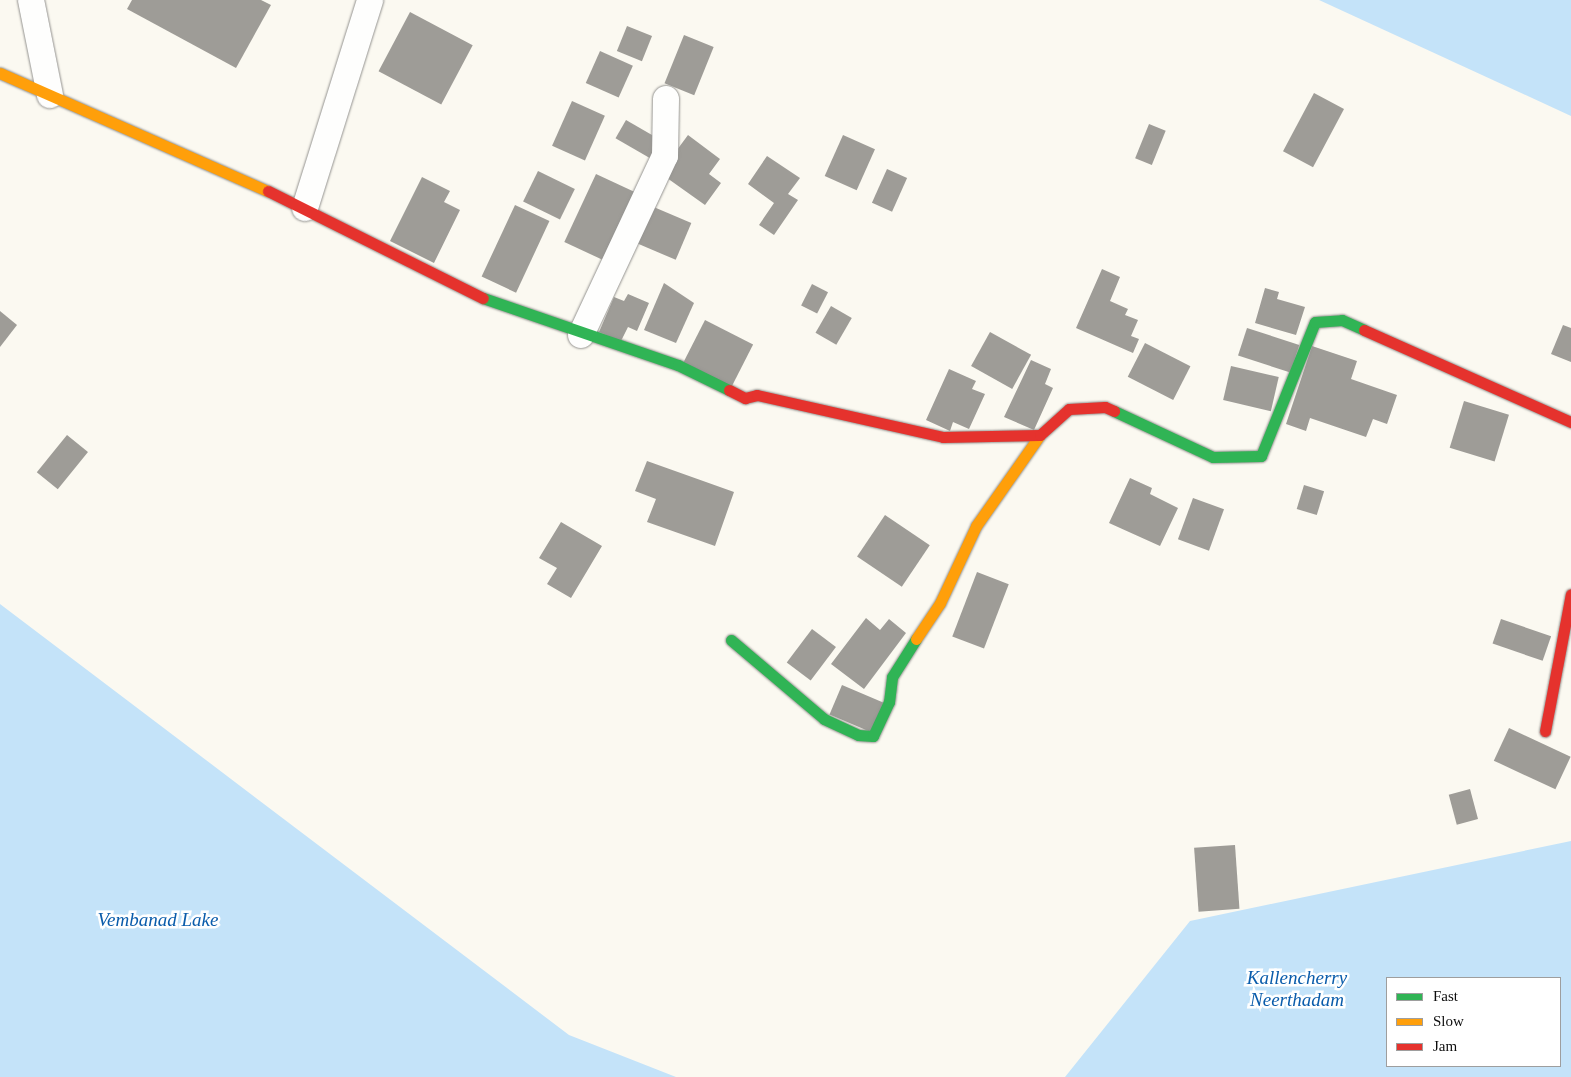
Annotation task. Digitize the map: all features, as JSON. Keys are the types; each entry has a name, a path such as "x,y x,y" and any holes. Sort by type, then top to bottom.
{"street":[{"path":"30,0 50,95"},
{"path":"305,208 370,0"},
{"path":"0,73 305,208 472,295 581,335 678,366 745,398 757,395 785,400 943,437 1040,435"},
{"path":"581,335 666,156 666,99"},
{"path":"731,640 824,719 858,735 873,736 888,702 892,677 940,603 976,526 1040,435 1069,409 1105,407 1213,457 1261,456 1315,322 1342,320 1571,422"},
{"path":"1545,731 1571,594"}],"water":[{"path":"1319,0 1571,0 1571,116"},
{"name":"Vembanad Lake","path":"0,604 569,1035 676,1077 0,1077"},
{"name":"Kallencherry Neerthadam","path":"1571,841 1571,1077 1065,1077 1190,921"}],"building":[{"path":"132,0 261,0 271,5 236,68 127,9"},
{"path":"410,12 473,45 441,104 379,71"},
{"path":"627,26 652,36 642,61 617,51"},
{"path":"684,35 714,47 694,95 665,83"},
{"path":"600,51 633,66 619,98 586,83"},
{"path":"1314,93 1344,109 1313,167 1283,151"},
{"path":"572,101 605,116 585,160 552,146"},
{"path":"626,120 664,142 654,160 616,138"},
{"path":"1149,124 1166,131 1152,165 1135,158"},
{"path":"688,135 720,159 709,174 721,183 705,205 660,173"},
{"path":"843,135 875,149 857,190 825,176"},
{"path":"767,156 800,178 788,194 798,200 774,235 759,225 774,203 748,184"},
{"path":"887,169 907,178 892,212 872,203"},
{"path":"538,171 575,189 560,220 523,202"},
{"path":"596,174 642,196 611,264 564,242"},
{"path":"422,177 450,191 444,202 460,210 434,263 390,241"},
{"path":"515,205 549,221 516,293 482,277"},
{"path":"649,205 691,223 676,260 633,242"},
{"path":"1102,269 1120,277 1110,301 1128,309 1125,315 1138,320 1131,336 1139,339 1133,353 1076,328"},
{"path":"664,283 694,303 676,343 644,330"},
{"path":"812,284 828,292 817,314 801,305"},
{"path":"1265,288 1279,292 1277,299 1305,307 1296,335 1255,323"},
{"path":"628,294 649,303 637,331 628,327 621,341 599,332 614,297 624,301"},
{"path":"831,306 852,318 836,345 816,333"},
{"path":"0,311 17,325 0,347"},
{"path":"705,320 753,345 731,387 683,363"},
{"path":"1563,325 1571,328 1571,362 1551,354"},
{"path":"1247,328 1299,345 1290,373 1238,356"},
{"path":"990,332 1031,355 1012,389 971,366"},
{"path":"1145,343 1190,366 1173,400 1128,377"},
{"path":"1312,346 1357,361 1351,379 1397,395 1387,424 1373,419 1366,437 1310,418 1306,431 1286,424"},
{"path":"1031,360 1051,369 1045,384 1053,388 1034,430 1004,417"},
{"path":"1231,366 1279,377 1271,411 1223,400"},
{"path":"949,369 976,381 972,389 985,394 969,429 953,422 950,431 926,420"},
{"path":"1464,401 1509,415 1495,462 1450,448"},
{"path":"67,435 88,452 58,489 37,472"},
{"path":"647,461 734,492 715,546 647,522 656,499 635,491"},
{"path":"1130,478 1152,488 1150,494 1178,508 1160,546 1109,523"},
{"path":"1304,485 1324,491 1317,515 1297,509"},
{"path":"1193,498 1224,509 1209,551 1178,539"},
{"path":"885,515 930,545 902,587 857,556"},
{"path":"561,522 602,546 571,598 547,584 557,568 539,558"},
{"path":"977,572 1009,584 984,649 952,636"},
{"path":"866,618 880,630 889,619 906,633 864,689 831,664"},
{"path":"1501,619 1551,636 1543,661 1493,644"},
{"path":"812,629 836,647 811,681 787,663"},
{"path":"842,685 884,703 872,732 829,714"},
{"path":"1509,728 1571,757 1555,789 1494,761"},
{"path":"1470,789 1478,819 1457,825 1449,795"},
{"path":"1235,845 1239,909 1199,912 1194,848"}],"traffic: fast":[{"path":"483,298 678,365 729,390"},
{"path":"1114,411 1213,457 1261,456 1315,322 1342,320 1364,330"},
{"path":"731,640 824,719 858,735 873,736 889,702 892,677 916,639"}],"traffic: slow":[{"path":"0,73 268,191"},
{"path":"916,639 940,603 976,526 1040,435"}],"traffic: jam":[{"path":"268,191 483,298"},
{"path":"1364,330 1571,422"},
{"path":"729,390 745,398 757,395 943,437 1040,435 1069,409 1105,407 1114,411"},
{"path":"1545,731 1571,594"}]}
